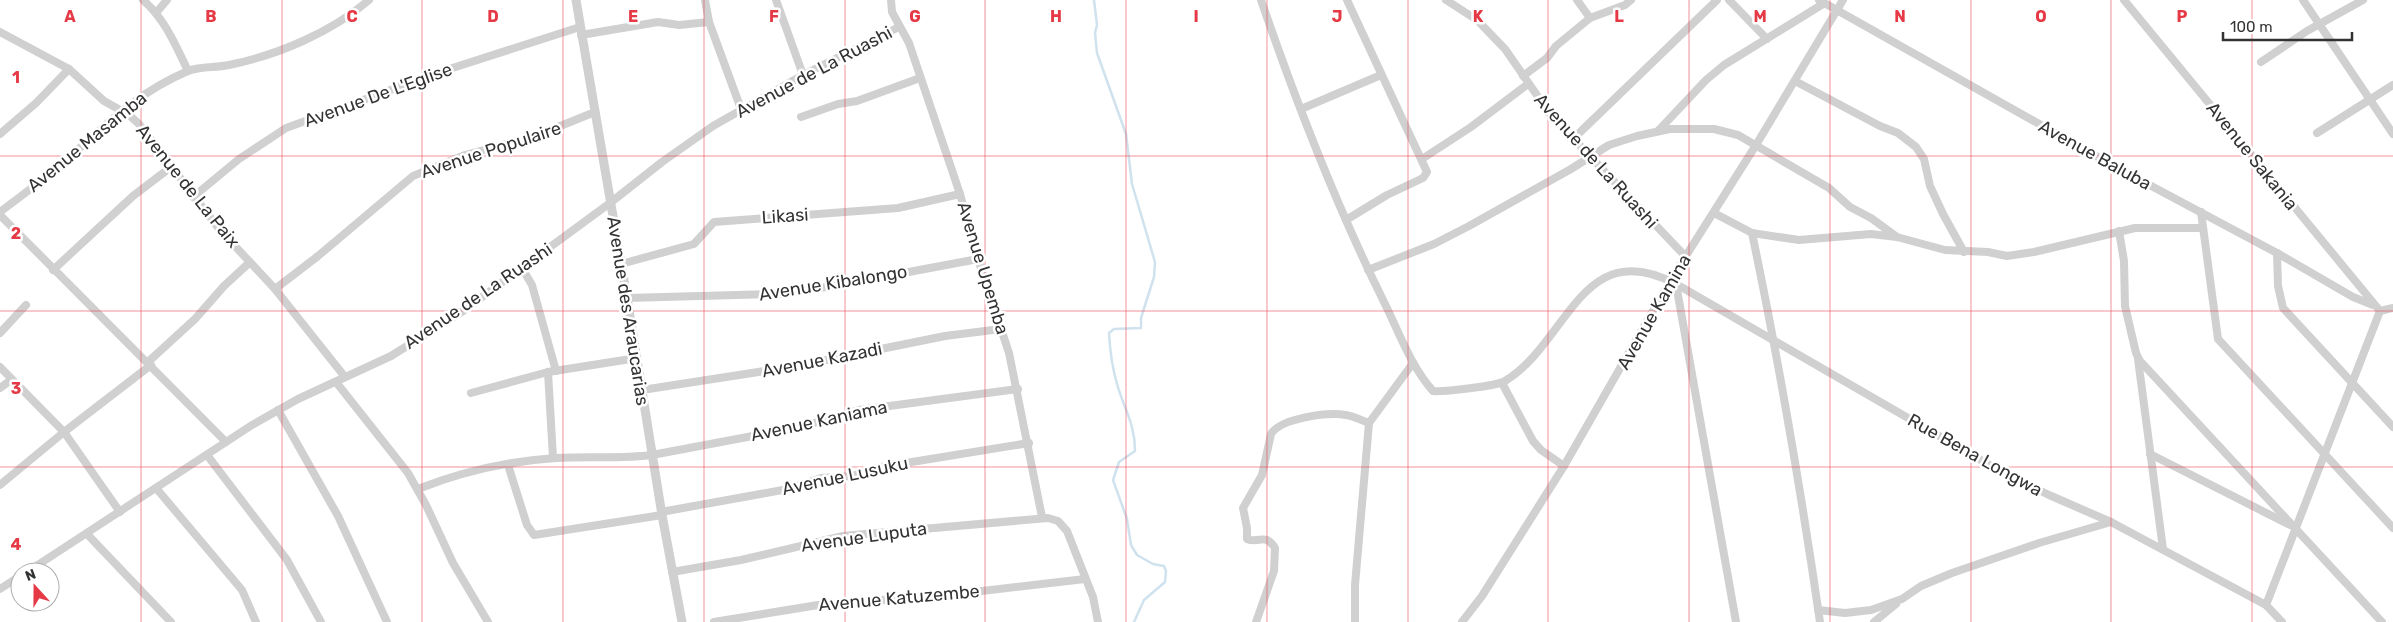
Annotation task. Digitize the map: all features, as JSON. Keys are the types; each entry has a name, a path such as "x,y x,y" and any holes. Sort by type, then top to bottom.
{"street":[{"path":"143,0 156,13 167,29 188,71"},
{"path":"156,13 168,0"},
{"name":"Avenue Masamba","path":"0,214 60,165 120,111 146,92 188,71 228,65 286,47 354,13 369,0"},
{"name":"Avenue des Araucarias","path":"576,0 628,298 661,514 682,622"},
{"path":"705,0 709,22 742,109"},
{"path":"776,0 803,75"},
{"name":"Avenue de La Ruashi","path":"43,562 278,410 412,343 463,311 610,203 662,162 742,109 803,75 899,27 892,12 891,0"},
{"path":"1261,0 1301,109 1346,220 1413,363 1433,391 1502,383 1533,441 1541,450 1564,466"},
{"path":"1346,220 1387,195 1426,177 1427,172 1347,0"},
{"name":"Avenue de La Ruashi","path":"1446,0 1486,28 1506,49 1546,109 1686,257"},
{"path":"1577,0 1590,18"},
{"path":"1523,76 1547,58 1556,46 1590,18 1624,5 1630,0"},
{"path":"1573,138 1717,0"},
{"path":"1729,0 1766,39"},
{"name":"Avenue Kamina","path":"1462,622 1482,596 1564,466 1686,257 1843,0"},
{"name":"Avenue Sakania","path":"2124,0 2373,305 2380,311"},
{"path":"2303,0 2368,100 2393,134"},
{"path":"2261,62 2294,39 2363,0"},
{"path":"1658,130 1706,80 1724,65 1821,2"},
{"name":"Avenue Baluba","path":"1821,2 2010,109 2277,253 2353,297 2373,305"},
{"name":"Avenue De L'Eglise","path":"193,197 251,150 286,128 440,72 581,31 658,22 678,25 709,22"},
{"name":"Avenue Upemba","path":"899,27 909,43 960,194 978,259 1001,329 1018,388 1042,517"},
{"name":"Avenue de La Paix","path":"0,32 69,70 104,101 139,124 193,197 275,288 346,377"},
{"path":"0,134 36,103 69,70"},
{"path":"1301,109 1381,75"},
{"path":"802,117 838,104 857,101 920,78"},
{"path":"1795,81 1880,126 1898,133 1916,147 1924,159 1930,186 1964,252"},
{"path":"1422,159 1471,127 1528,84"},
{"path":"2317,133 2393,85"},
{"name":"Avenue Populaire","path":"275,288 318,256 401,184 413,176 465,155 533,137 595,112"},
{"path":"1368,270 1415,252 1461,230 1609,146 1625,139 1658,130 1684,128 1714,129 1738,135 1829,188 1850,207 1871,218 1897,237"},
{"path":"53,270 107,218 171,167"},
{"name":"Likasi","path":"621,264 694,244 714,222 898,208 960,194"},
{"path":"2201,212 2218,339 2393,528"},
{"path":"1714,213 1752,233 1798,240 1824,239 1858,234 1897,237 1945,250 2016,255 2119,231 2149,227 2203,228"},
{"path":"0,214 53,270 226,442"},
{"path":"2119,231 2124,261 2126,306 2138,357 2163,549"},
{"path":"1752,233 1775,342 1798,473 1820,622"},
{"path":"2277,253 2278,286 2284,308 2393,427"},
{"name":"Avenue Kibalongo","path":"628,298 785,293 978,259"},
{"path":"0,485 149,364 195,319 224,286 250,262"},
{"path":"522,268 532,285 552,371 553,458"},
{"name":"Rue Bena Longwa","path":"1502,383 1524,367 1544,346 1582,295 1603,278 1628,270 1645,271 1673,282 1998,470 2111,522 2266,605 2282,622"},
{"path":"1673,282 1736,622"},
{"path":"0,332 26,305"},
{"path":"2266,605 2380,311 2393,308"},
{"name":"Avenue Kazadi","path":"642,390 798,366 945,336 1001,329"},
{"path":"2138,357 2144,366 2382,622"},
{"path":"471,393 552,371 637,358"},
{"path":"1356,622 1355,585 1369,423 1413,363"},
{"path":"0,367 64,432 120,512"},
{"path":"0,388 11,380"},
{"path":"336,382 408,473 418,489 449,555 488,622"},
{"name":"Avenue Kaniama","path":"418,489 454,476 508,465 553,458 652,454 800,427 859,410 1018,388"},
{"path":"278,410 343,525 387,622"},
{"path":"1256,622 1274,571 1275,548 1268,540 1263,538 1252,541 1247,539 1243,508 1262,475 1271,434 1276,427 1284,423 1327,415 1346,415 1369,423"},
{"name":"Avenue Lusuku","path":"508,465 527,525 534,535 661,514 788,489 821,478 845,478 881,467 1028,444"},
{"path":"2150,454 2296,528"},
{"path":"207,455 288,560 321,622"},
{"path":"156,488 242,590 256,622"},
{"name":"Avenue Luputa","path":"672,572 741,560 843,536 1042,517 1058,521 1067,531 1085,579"},
{"path":"1874,622 1921,586 1952,573 2039,543 2111,522"},
{"path":"87,534 171,622"},
{"path":"0,578 3,588"},
{"path":"1085,579 1093,597 1098,622"},
{"name":"Avenue Katuzembe","path":"714,622 818,605 948,595 1085,579"},
{"path":"1818,610 1855,613 1871,610 1902,599"}],"waterway":[{"path":"1094,0 1097,25 1095,33 1097,53 1126,134 1132,184 1155,262 1154,277 1141,318 1141,328 1114,329 1109,333 1114,371 1135,441 1135,451 1119,462 1113,480 1127,519 1131,545 1137,555 1153,564 1164,566 1166,571 1165,582 1144,600 1134,622"}]}
